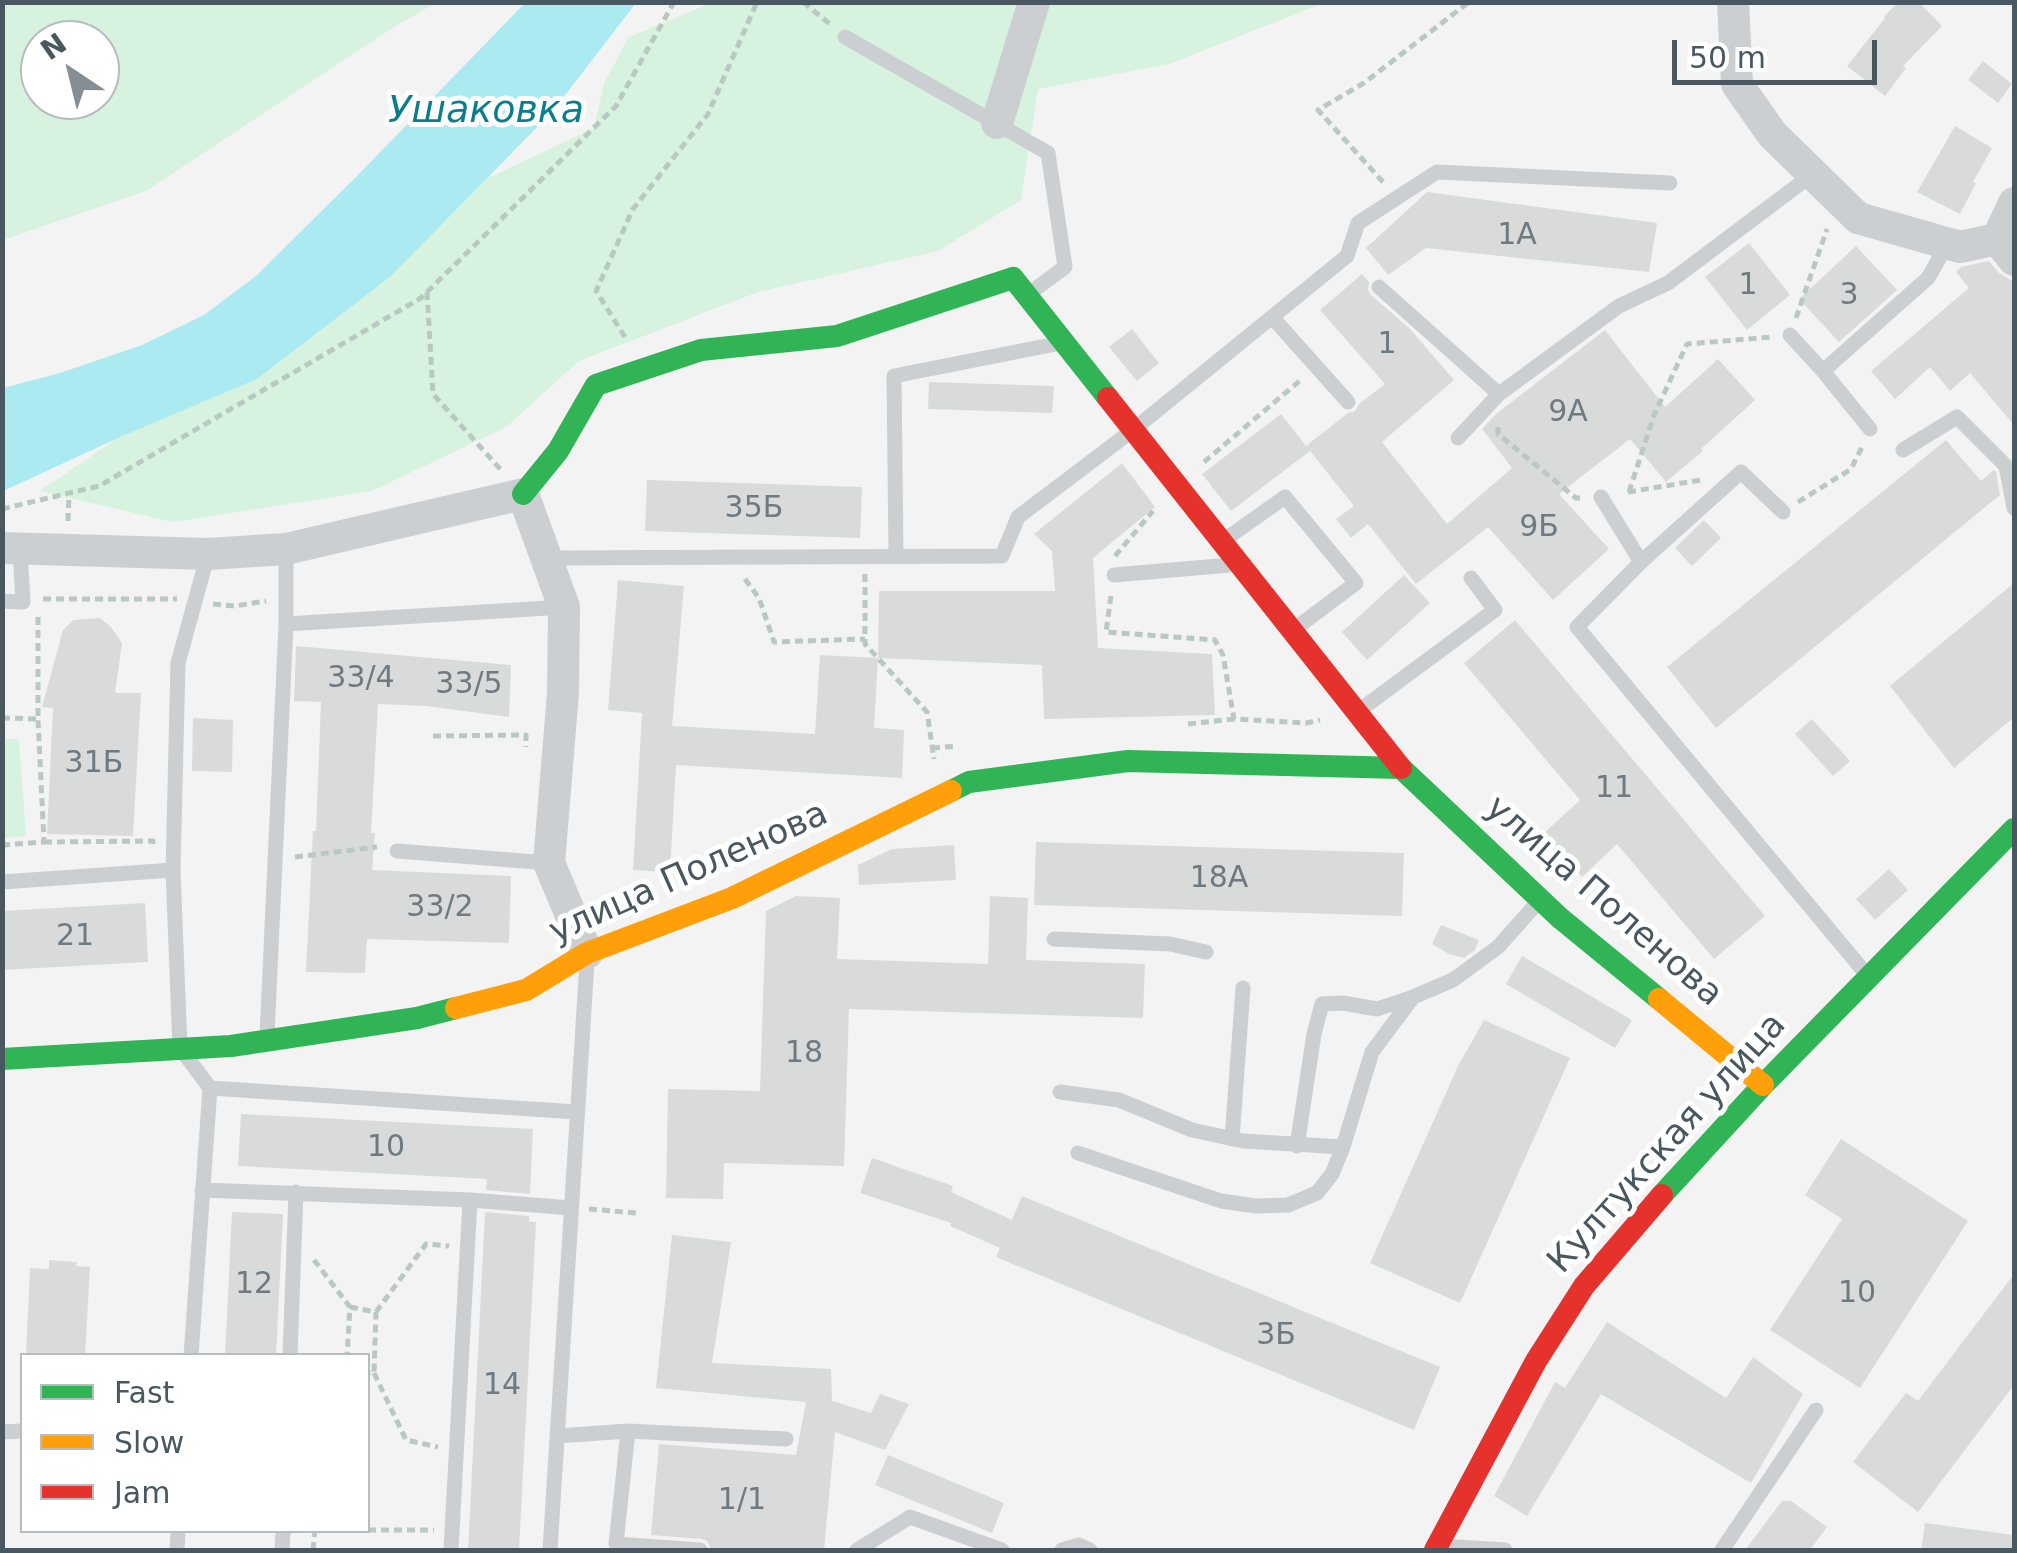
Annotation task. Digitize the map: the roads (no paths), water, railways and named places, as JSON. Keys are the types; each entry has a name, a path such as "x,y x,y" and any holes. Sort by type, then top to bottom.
{"street":[{"path":"996,123 1034,2"},
{"path":"1733,2 1737,84 1772,134 1858,218 1960,246 2006,250 2014,202"},
{"path":"12,549 208,554 286,549 523,494 558,450 596,385 702,350 836,336 1020,287"},
{"name":"улица Поленова","path":"1020,287 1401,768 1560,918 1764,1084"},
{"path":"523,494 564,607 563,692 549,863 587,953"},
{"name":"улица Поленова","path":"2,1058 231,1046 417,1018 526,990 587,953 732,898 970,782 1128,761 1401,768"},
{"name":"Култукская улица","path":"1436,1548 1536,1361 1584,1286 1764,1084 2014,829"}],"lane":[{"path":"845,36 1048,153 1064,267 1020,287"},
{"path":"546,558 1002,556 1018,517 1133,430 1347,256 1358,223 1437,172 1670,183"},
{"path":"1458,438 1500,394 1619,306 1668,282 1813,174"},
{"path":"1823,371 1928,278 1948,243"},
{"path":"1379,286 1500,394"},
{"path":"1272,317 1348,402"},
{"path":"1790,335 1870,429"},
{"path":"896,556 894,376 1064,343"},
{"path":"1903,450 1957,417 2006,466 2014,508"},
{"path":"1783,512 1741,472 1641,562 1577,627 1869,978"},
{"path":"1221,542 1285,497 1356,583 1293,630"},
{"path":"1601,497 1641,562"},
{"path":"2,600 23,602 12,549"},
{"path":"267,1040 286,549"},
{"path":"190,1353 210,1088 180,1048 173,870 178,663 208,554"},
{"path":"1114,575 1239,564"},
{"path":"1356,713 1495,610 1471,578"},
{"path":"286,624 564,607"},
{"path":"397,850 549,863"},
{"path":"2,882 173,870"},
{"path":"1297,1146 1322,1004 1377,1008 1453,980 1498,947 1540,899"},
{"path":"1054,939 1170,944 1206,952"},
{"path":"550,1550 587,953"},
{"path":"1232,1139 1243,988"},
{"path":"1078,1152 1221,1200 1256,1206 1288,1204 1317,1194 1332,1174 1343,1146 1372,1052 1413,997"},
{"path":"210,1088 578,1112"},
{"path":"1060,1092 1119,1100 1192,1130 1232,1139 1343,1146"},
{"path":"202,1190 470,1200 571,1208"},
{"path":"290,1353 296,1192"},
{"path":"451,1550 470,1200"},
{"path":"1722,1550 1816,1410"},
{"path":"557,1436 628,1431 786,1438"},
{"path":"628,1431 616,1544 700,1550"},
{"path":"857,1550 910,1517 1002,1550"},
{"path":"1062,1550 1080,1545 1090,1550"},
{"path":"1436,1548 1505,1550"}],"water":[{"name":"Ушаковка","path":"525,3 636,3 552,112 390,277 257,379 3,491 3,388 142,345 204,315 256,276"}]}
